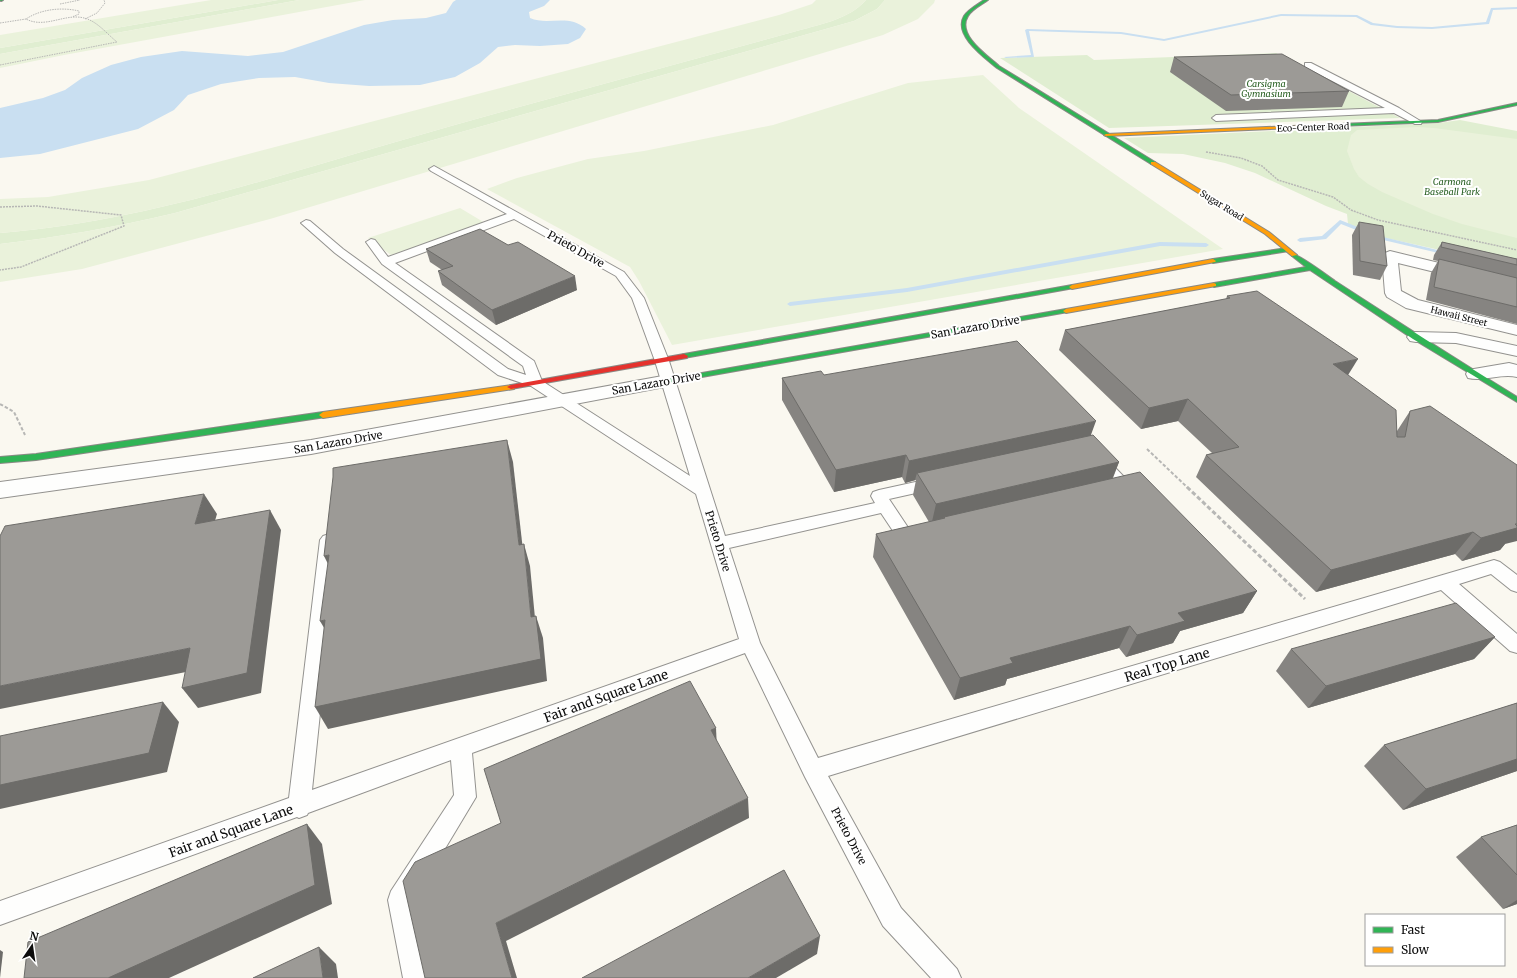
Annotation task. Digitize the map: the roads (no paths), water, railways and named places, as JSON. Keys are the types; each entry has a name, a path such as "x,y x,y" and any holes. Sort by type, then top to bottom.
{"street":[{"name":"Sugar Road","path":"986,0 973,8 963,23 963,28 974,45 998,67 1266,233 1311,268 1416,337 1517,400"},
{"name":"Eco-Center Road","path":"1106,135 1438,121 1517,104"},
{"name":"San Lazaro Drive","path":"0,460 36,457 536,383 1243,256 1287,250"},
{"name":"Hawaii Street","path":"1517,287 1390,256 1393,293 1412,304 1517,330"},
{"name":"San Lazaro Drive","path":"0,490 311,447 668,381 1311,268"},
{"path":"1416,337 1456,338 1517,350"},
{"path":"1475,374 1509,369 1517,371"}],"lane":[{"path":"1308,65 1418,122"},
{"path":"1216,118 1396,110"},
{"name":"Prieto Drive","path":"434,169 620,274 638,298 662,361 750,643 813,770 892,917 948,978"},
{"path":"386,262 515,215"},
{"path":"306,223 339,251 503,372 536,383 702,491"},
{"path":"371,242 386,262 529,364 536,383"},
{"path":"1089,449 1125,488 907,539 885,506 879,496 1089,449"},
{"path":"719,544 885,506"},
{"path":"299,806 331,523"},
{"name":"Real Top Lane","path":"813,770 1494,567 1517,585"},
{"path":"1444,582 1517,645"},
{"name":"Fair and Square Lane","path":"0,913 750,643"},
{"path":"416,978 400,900 465,797 461,748"}],"water":[{"path":"456,0 550,0 544,6 529,12 530,18 544,21 573,22 586,29 580,38 568,44 540,46 515,45 498,47 480,63 455,77 420,85 369,86 329,83 295,77 259,78 221,84 188,95 174,110 138,129 40,154 0,158 0,108 43,98 65,90 82,78 111,65 141,57 182,51 248,56 283,52 364,25 393,20 426,18 446,13"}],"waterway":[{"path":"1006,57 1033,56 1027,30 1121,33 1164,40 1281,15 1357,16 1372,24 1397,27 1432,28 1488,23 1492,9 1517,8"},
{"path":"1300,240 1324,238 1340,222 1381,238 1447,253"},
{"path":"790,304 907,290 1160,244 1206,245"}],"park label":[{"name":"Carsigma Gymnasium","path":"1266,88"},
{"name":"Carmona Baseball Park","path":"1452,186"}]}
